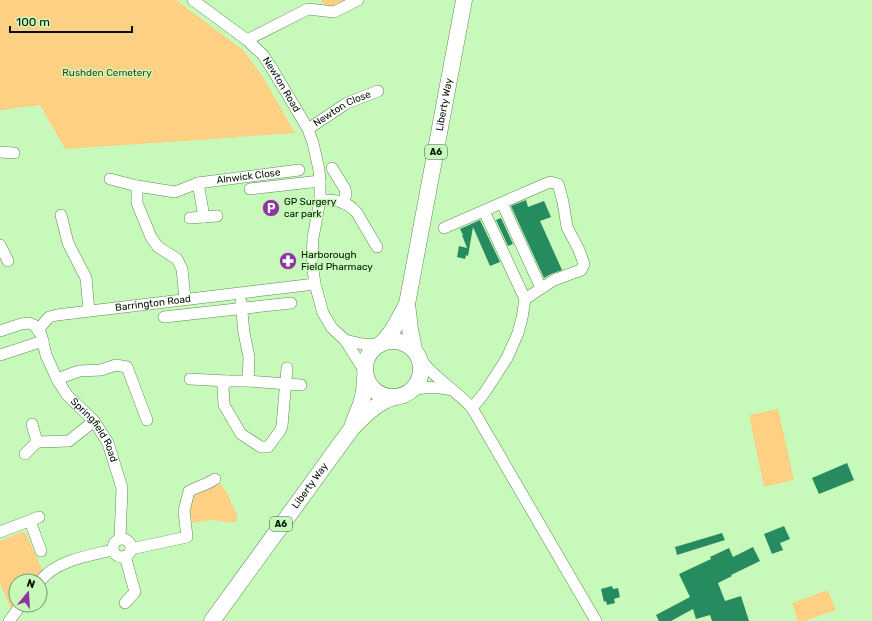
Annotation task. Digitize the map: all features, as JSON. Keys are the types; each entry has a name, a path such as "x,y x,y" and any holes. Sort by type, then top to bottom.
{"highway":[{"name":"Liberty Way","path":"416,353 410,329 407,304 464,0"},
{"name":"Liberty Way","path":"380,344 391,334 407,304"},
{"path":"390,340 397,340 409,345 416,353 421,364 420,379 416,386 403,396 385,396 376,392 370,385 365,373 365,363 371,350 380,344 390,340"},
{"name":"Liberty Way","path":"352,428 364,392 365,373"},
{"name":"Liberty Way","path":"212,621 352,428 380,402 394,397"}],"street":[{"name":"Newton Road","path":"194,0 247,40 263,55 308,129 313,143 319,170 329,176 345,190 346,197 344,203"},
{"path":"247,40 311,4 334,12 358,0"},
{"name":"Newton Close","path":"308,129 347,103 378,91"},
{"path":"0,152 14,153"},
{"name":"Alnwick Close","path":"110,179 137,186 175,192 198,183 299,170"},
{"name":"Newton Road","path":"329,176 320,200 313,238 312,262 315,284 324,313 332,328 345,340 365,373"},
{"path":"250,189 329,176"},
{"path":"444,228 550,182 558,184 567,227 579,250 584,264 581,270 554,280 525,300"},
{"path":"198,183 204,217"},
{"path":"137,186 137,203 151,237 158,247 177,258 182,268 185,299"},
{"path":"320,200 334,200 344,203 353,209 357,213 377,247"},
{"path":"502,203 541,288"},
{"path":"472,408 485,392 508,358 518,333 525,300 484,211"},
{"path":"61,215 68,243 86,278 89,311"},
{"path":"190,218 217,216"},
{"path":"0,245 8,261"},
{"name":"Barrington Road","path":"38,330 49,317 57,315 315,284"},
{"path":"240,293 244,332 249,357 248,381"},
{"path":"164,317 291,303"},
{"path":"0,331 29,323 34,325 38,330"},
{"name":"Springfield Road","path":"38,330 41,334 46,355 67,395 94,421 108,443 122,488 120,539"},
{"path":"345,340 362,344 380,344"},
{"path":"0,355 43,342"},
{"path":"416,353 431,372 472,408 596,621"},
{"path":"57,378 79,371 101,370 116,365 127,367 147,420"},
{"path":"227,381 223,386 224,405 241,434 262,447 268,447 282,426 287,368"},
{"path":"190,379 301,385"},
{"path":"410,391 427,387 453,390"},
{"path":"25,454 37,442 69,441 94,421"},
{"path":"32,424 37,442"},
{"path":"125,603 135,592 128,552 129,542 123,539 118,539 114,544 113,550 116,555 122,556 128,552 187,537 184,511 189,490 216,479"},
{"path":"0,532 34,519 41,551"},
{"path":"47,573 68,561 113,550"}],"green space":[{"name":"Rushden Cemetery","path":"0,0 176,0 243,50 261,74 295,133 65,149 40,105 0,110"},
{"path":"321,0 354,0 341,6 328,7"},
{"path":"778,409 794,480 764,487 749,415"},
{"path":"220,484 226,491 237,514 237,521 233,523 211,520 192,523 190,505 194,492"},
{"path":"24,532 26,534 43,571 41,573 8,573 8,602 0,583 0,541"},
{"path":"828,590 836,610 804,621 798,621 792,603"}],"building":[{"path":"526,200 528,207 544,201 551,217 540,221 562,270 544,278 511,206"},
{"path":"501,218 513,244 508,246 496,220"},
{"path":"480,220 500,262 490,266 473,227 468,256 466,255 465,259 457,257 459,246 467,248 460,229"},
{"path":"847,463 854,480 819,494 812,478"},
{"path":"784,526 790,539 780,543 783,550 772,554 764,534"},
{"path":"722,533 725,540 677,555 675,547"},
{"path":"753,547 760,561 718,583 725,601 741,596 749,621 712,621 710,615 696,619 693,609 671,621 659,621 656,615 690,597 679,574 711,559 710,557 729,548 733,557"},
{"path":"612,586 613,589 618,588 620,597 614,599 615,603 607,605 606,601 604,602 601,589"}],"place":[{"name":"GP Surgery car park","path":"271,208"},
{"name":"Harborough Field Pharmacy","path":"288,261"}]}
